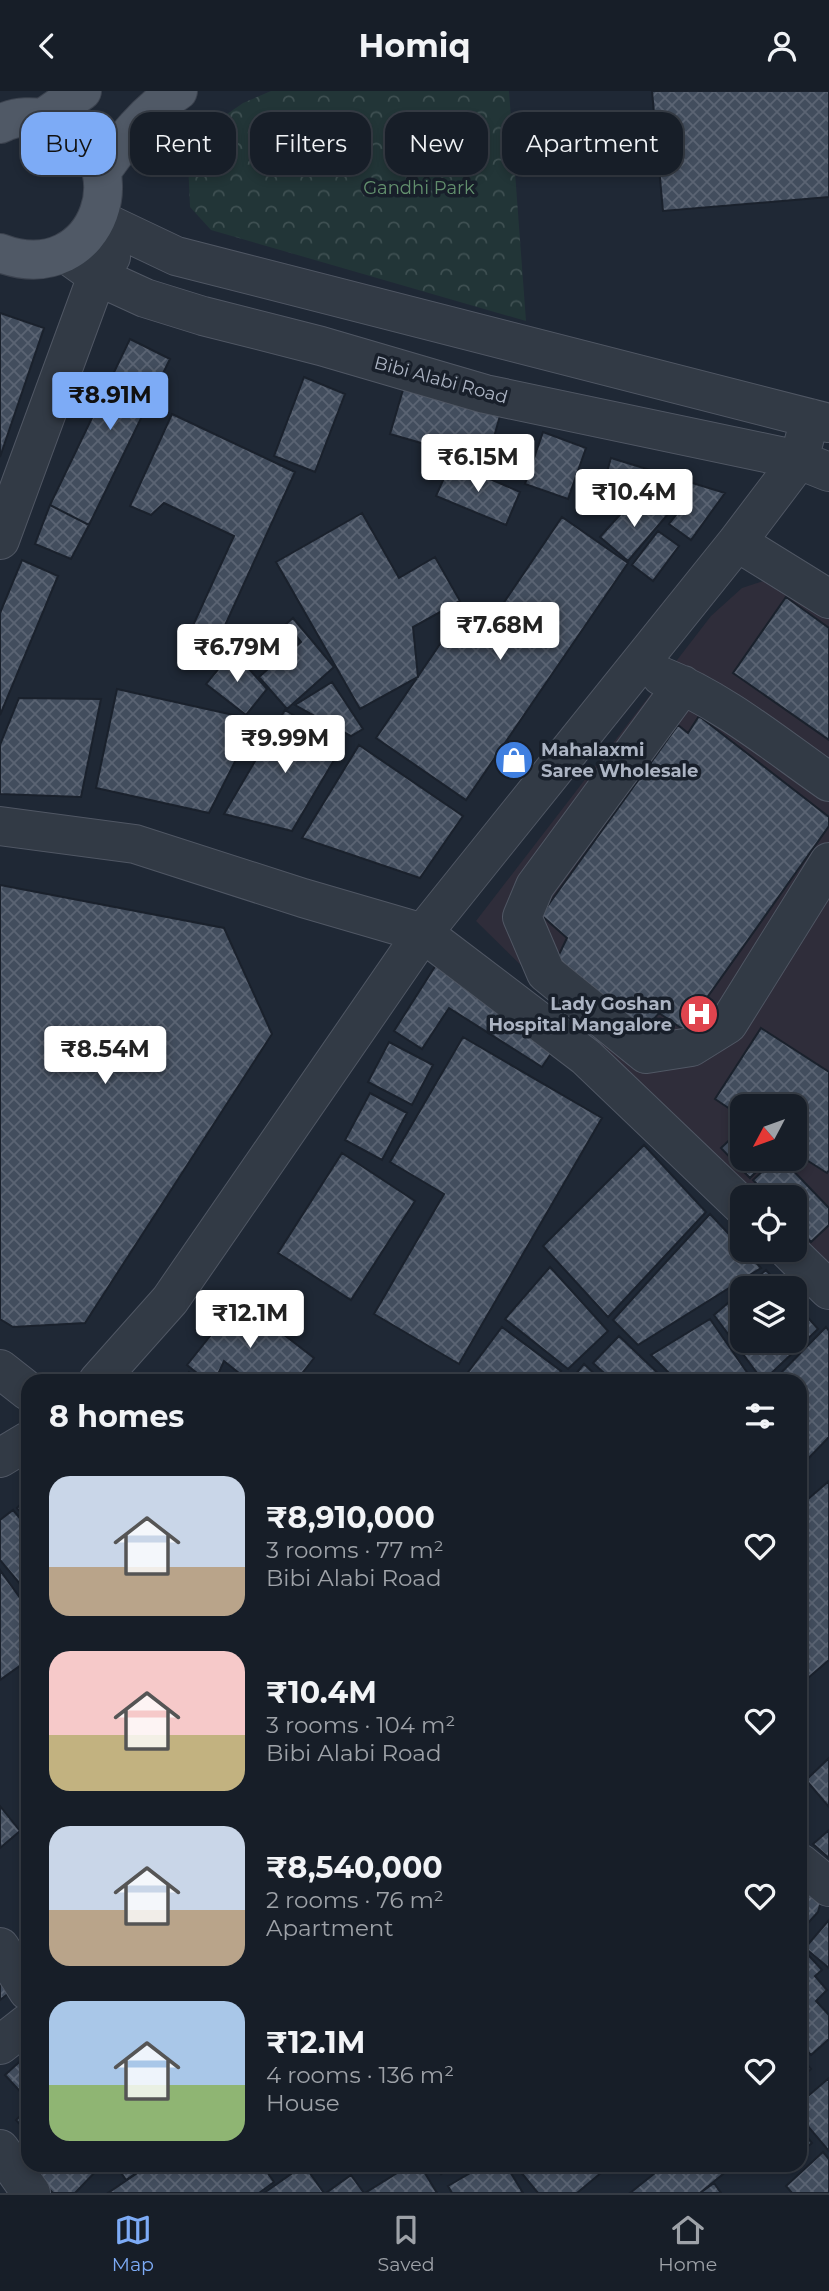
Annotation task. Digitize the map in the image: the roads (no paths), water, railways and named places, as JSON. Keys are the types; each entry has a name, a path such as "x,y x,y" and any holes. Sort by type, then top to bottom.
{"main road":[{"path":"52,112 82,91"},
{"path":"116,151 132,129 161,102 178,91"},
{"path":"0,124 21,118"},
{"path":"0,253 18,260 42,260 65,253 84,239 113,227 104,195 102,175"}],"street":[{"path":"0,540 113,227 176,256 819,421 814,466 737,542 423,933 170,1300 106,1374"},
{"name":"Bibi Alabi Road","path":"65,253 97,276 145,298 485,394 814,466"},
{"path":"737,542 829,599"},
{"path":"637,666 684,685 829,782"},
{"path":"684,685 535,886 522,917 546,973 646,1054 691,1047 727,1024 829,862"},
{"path":"0,827 135,844 423,933 586,1057 730,1195"},
{"path":"800,1262 829,1290"},
{"path":"0,1369 21,1386"},
{"path":"0,1458 21,1445"},
{"path":"807,1869 829,1887"},
{"path":"0,1947 21,1980"},
{"path":"0,2045 21,2028"},
{"path":"0,2150 31,2193"}],"place":[{"name":"Mahalaxmi Saree Wholesale","path":"514,760"},
{"name":"Lady Goshan Hospital Mangalore","path":"699,1014"}],"park label":[{"name":"Gandhi Park","path":"419,188"}]}
